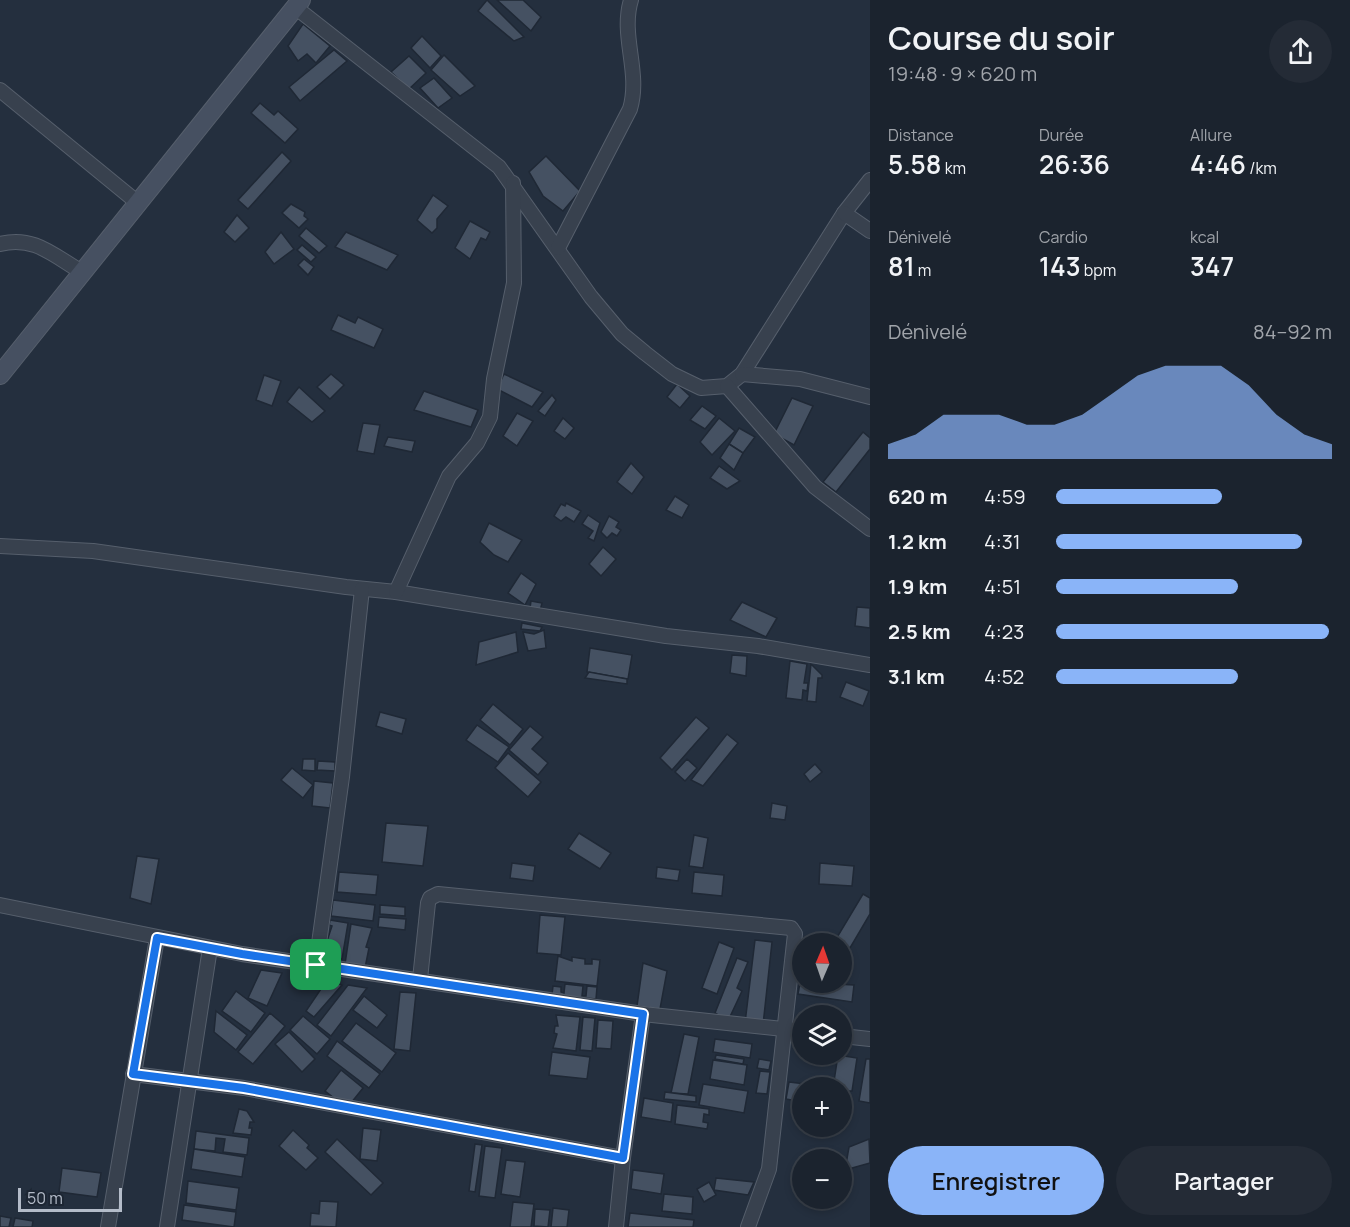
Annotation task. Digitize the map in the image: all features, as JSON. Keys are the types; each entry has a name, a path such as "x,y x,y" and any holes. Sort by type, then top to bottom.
{"main road":[{"path":"0,375 298,4"}],"street":[{"path":"558,248 630,109 634,95 627,19 631,0"},
{"path":"298,4 482,151 513,183 591,297 622,334 672,374 701,388 727,386 742,374 844,213 870,180"},
{"path":"0,90 138,203"},
{"path":"396,592 449,476 477,443 490,417 492,388 514,283 513,183"},
{"path":"844,213 870,231"},
{"path":"0,244 17,240 33,243 82,272"},
{"path":"742,374 800,379 870,397"},
{"path":"727,386 815,487 870,529"},
{"path":"0,546 93,551 396,592 666,636 758,646 870,665"},
{"path":"316,965 342,777 362,589"},
{"path":"420,980 428,903 430,898 438,894 788,927 795,934 769,1169 748,1227"},
{"path":"0,904 157,938 316,965 643,1014 792,1030"},
{"path":"108,1227 157,938"},
{"path":"167,1227 210,948"},
{"path":"616,1227 643,1014"},
{"path":"852,1037 870,1039"},
{"path":"133,1074 244,1088 623,1158"}],"building":[{"path":"487,0 524,37 514,41 478,11"},
{"path":"497,0 523,0 541,17 531,31"},
{"path":"303,24 330,46 316,63 307,54 298,61 288,46"},
{"path":"422,36 441,56 430,68 411,48"},
{"path":"334,50 347,61 300,101 289,87"},
{"path":"444,55 475,86 460,96 431,70"},
{"path":"409,56 426,73 409,89 391,72"},
{"path":"434,78 452,98 438,108 420,88"},
{"path":"260,103 274,115 278,111 298,129 285,143 251,113"},
{"path":"282,152 291,161 248,209 238,200"},
{"path":"546,156 580,191 563,211 543,196 529,172"},
{"path":"433,195 448,206 437,219 437,228 432,233 417,220"},
{"path":"291,204 305,212 304,216 308,219 299,228 282,213"},
{"path":"237,215 249,228 235,242 224,232"},
{"path":"470,221 490,232 486,240 481,238 470,259 455,248"},
{"path":"306,228 327,246 319,253 299,236"},
{"path":"281,232 294,249 274,264 265,252"},
{"path":"346,232 398,255 387,270 335,247"},
{"path":"302,245 316,257 311,262 297,250"},
{"path":"304,259 314,267 308,275 298,265"},
{"path":"338,315 355,323 358,317 383,329 374,348 331,330"},
{"path":"331,374 344,385 330,399 317,387"},
{"path":"504,374 543,392 532,407 497,389"},
{"path":"264,375 281,381 272,406 256,400"},
{"path":"677,384 690,396 680,408 667,397"},
{"path":"299,387 325,411 312,422 287,402"},
{"path":"424,391 478,410 471,427 414,410"},
{"path":"552,395 556,400 545,416 538,411"},
{"path":"792,398 813,406 794,445 774,434"},
{"path":"702,406 716,416 705,429 690,420"},
{"path":"517,413 533,421 517,446 503,436"},
{"path":"563,418 574,428 565,439 554,431"},
{"path":"719,418 735,431 712,455 700,442"},
{"path":"363,423 380,425 374,454 357,451"},
{"path":"739,428 755,437 743,453 729,444"},
{"path":"863,432 870,438 870,449 836,492 823,482"},
{"path":"388,437 415,441 412,452 384,446"},
{"path":"729,444 743,453 734,470 720,458"},
{"path":"631,463 644,477 632,494 617,482"},
{"path":"719,466 740,481 727,489 710,478"},
{"path":"675,496 689,505 682,518 666,510"},
{"path":"566,503 581,511 574,522 566,517 561,521 554,516 561,504 565,506"},
{"path":"588,515 600,523 594,541 588,538 593,531 582,524"},
{"path":"609,516 619,522 616,527 621,530 617,536 612,533 607,538 601,532"},
{"path":"489,523 522,540 508,562 494,555 480,542"},
{"path":"603,547 616,559 601,576 589,564"},
{"path":"521,573 536,584 525,605 508,593"},
{"path":"531,601 542,603 540,611 530,608"},
{"path":"742,602 777,618 766,637 730,620"},
{"path":"857,607 870,608 870,628 855,626"},
{"path":"522,623 542,627 540,631 521,629"},
{"path":"544,630 546,648 528,651 523,632 534,634"},
{"path":"516,632 518,652 476,665 479,642"},
{"path":"590,648 632,655 628,679 587,672"},
{"path":"732,655 747,656 746,676 730,673"},
{"path":"790,661 807,664 804,683 808,683 807,691 803,690 802,700 786,698"},
{"path":"811,664 822,675 822,678 818,678 816,702 807,701"},
{"path":"589,672 627,679 627,684 585,678"},
{"path":"846,682 869,691 863,706 840,697"},
{"path":"493,704 523,729 510,745 480,720"},
{"path":"380,712 406,719 402,734 376,726"},
{"path":"696,717 709,728 672,770 660,758"},
{"path":"477,725 509,747 498,762 466,740"},
{"path":"530,726 543,737 532,749 548,763 538,775 509,750"},
{"path":"727,734 738,743 703,786 691,780"},
{"path":"508,753 541,782 528,797 495,768"},
{"path":"303,759 315,759 315,771 302,770"},
{"path":"687,759 697,768 685,781 675,772"},
{"path":"318,761 335,762 335,771 317,770"},
{"path":"815,764 822,772 810,782 804,774"},
{"path":"292,768 313,785 303,798 281,780"},
{"path":"314,781 333,783 330,808 312,806"},
{"path":"772,803 787,806 785,820 770,818"},
{"path":"386,823 428,826 423,866 382,862"},
{"path":"579,833 611,853 600,869 568,849"},
{"path":"694,835 708,838 703,868 689,866"},
{"path":"137,856 159,859 151,904 130,898"},
{"path":"512,863 535,866 533,881 510,878"},
{"path":"820,863 854,866 852,886 819,884"},
{"path":"657,867 680,870 678,881 656,878"},
{"path":"339,872 378,875 376,895 337,892"},
{"path":"694,872 724,875 722,896 692,893"},
{"path":"863,894 870,898 870,914 852,945 852,933 840,933"},
{"path":"333,900 375,905 373,921 331,916"},
{"path":"380,905 405,907 405,916 380,914"},
{"path":"540,915 565,917 561,955 537,953"},
{"path":"379,917 406,919 405,930 378,927"},
{"path":"330,920 348,923 342,959 338,962 328,958 326,949 329,949 330,941 327,941 332,926 329,925"},
{"path":"351,924 372,928 366,947 369,948 365,968 345,964"},
{"path":"755,940 772,942 763,1025 745,1023"},
{"path":"719,942 734,948 717,994 702,988"},
{"path":"558,956 572,961 572,957 585,959 585,964 592,964 592,959 600,960 597,986 555,981"},
{"path":"737,958 748,962 737,988 742,991 728,1021 715,1013"},
{"path":"643,963 667,971 660,1009 637,1006"},
{"path":"261,970 282,973 267,1006 248,998"},
{"path":"327,980 342,985 314,1017 306,1011"},
{"path":"565,984 583,986 582,996 586,996 587,986 597,987 596,999 552,995 553,986 561,987 561,992 564,993"},
{"path":"348,985 367,988 331,1036 317,1025"},
{"path":"852,985 854,985 852,1002 798,994 852,993"},
{"path":"236,991 265,1013 251,1032 222,1011"},
{"path":"400,992 416,993 410,1051 394,1049"},
{"path":"364,996 387,1015 377,1028 353,1010"},
{"path":"216,1011 247,1035 236,1050 214,1032"},
{"path":"270,1013 285,1026 253,1064 238,1052"},
{"path":"556,1015 580,1017 576,1051 553,1048 557,1034 554,1033 555,1026 558,1026"},
{"path":"303,1016 330,1039 317,1054 290,1030"},
{"path":"583,1017 595,1018 592,1051 580,1050"},
{"path":"598,1020 613,1021 611,1049 596,1048"},
{"path":"356,1023 396,1053 382,1072 342,1041"},
{"path":"289,1032 315,1059 302,1072 275,1044"},
{"path":"684,1034 699,1037 688,1094 671,1093"},
{"path":"715,1039 752,1044 750,1058 713,1052"},
{"path":"337,1041 380,1074 369,1088 327,1056"},
{"path":"552,1052 590,1057 587,1079 549,1075"},
{"path":"716,1055 744,1059 743,1064 715,1059"},
{"path":"852,1057 857,1058 852,1091 852,1077 835,1077 836,1065 852,1065"},
{"path":"759,1059 771,1061 769,1070 757,1068"},
{"path":"866,1059 870,1059 870,1103 859,1101"},
{"path":"713,1060 747,1065 744,1085 710,1079"},
{"path":"341,1070 363,1088 347,1108 325,1091"},
{"path":"760,1071 770,1072 767,1094 756,1093"},
{"path":"789,1082 792,1082 792,1100 786,1099"},
{"path":"703,1084 748,1091 744,1113 699,1105"},
{"path":"665,1092 696,1096 696,1102 664,1099"},
{"path":"644,1098 673,1103 671,1122 641,1117"},
{"path":"677,1105 709,1109 709,1115 704,1114 703,1122 708,1123 707,1129 675,1124"},
{"path":"239,1109 247,1111 254,1122 250,1122 251,1135 233,1133"},
{"path":"363,1128 381,1130 377,1161 360,1159"},
{"path":"293,1130 309,1145 307,1148 318,1158 306,1170 279,1146"},
{"path":"196,1131 249,1138 247,1155 223,1152 225,1139 216,1138 215,1151 194,1149"},
{"path":"337,1139 383,1183 371,1195 325,1152"},
{"path":"869,1139 870,1163 852,1168 852,1149 849,1149"},
{"path":"475,1144 482,1145 475,1192 469,1191"},
{"path":"485,1146 502,1148 495,1198 479,1196"},
{"path":"194,1149 245,1157 242,1177 191,1169"},
{"path":"506,1160 525,1162 520,1197 501,1194"},
{"path":"62,1168 101,1173 97,1197 59,1192"},
{"path":"633,1170 664,1174 661,1194 631,1189"},
{"path":"716,1178 754,1182 748,1195 714,1190"},
{"path":"188,1181 239,1188 236,1210 186,1203"},
{"path":"709,1182 716,1195 704,1202 697,1189"},
{"path":"664,1194 693,1197 692,1214 662,1211"},
{"path":"320,1201 338,1202 336,1227 310,1226 311,1213 319,1214"},
{"path":"513,1202 534,1204 531,1227 510,1227"},
{"path":"184,1205 236,1212 234,1227 182,1220"},
{"path":"553,1208 569,1210 567,1227 551,1227"},
{"path":"535,1209 550,1210 548,1227 534,1226"},
{"path":"630,1213 694,1220 693,1227 628,1227"},
{"path":"0,1216 11,1218 9,1227 0,1227"},
{"path":"15,1218 33,1221 32,1227 13,1227"}],"route":[{"path":"157,938 316,965 643,1014 623,1158 512,1135 380,1114 244,1088 133,1074 157,938"}]}
